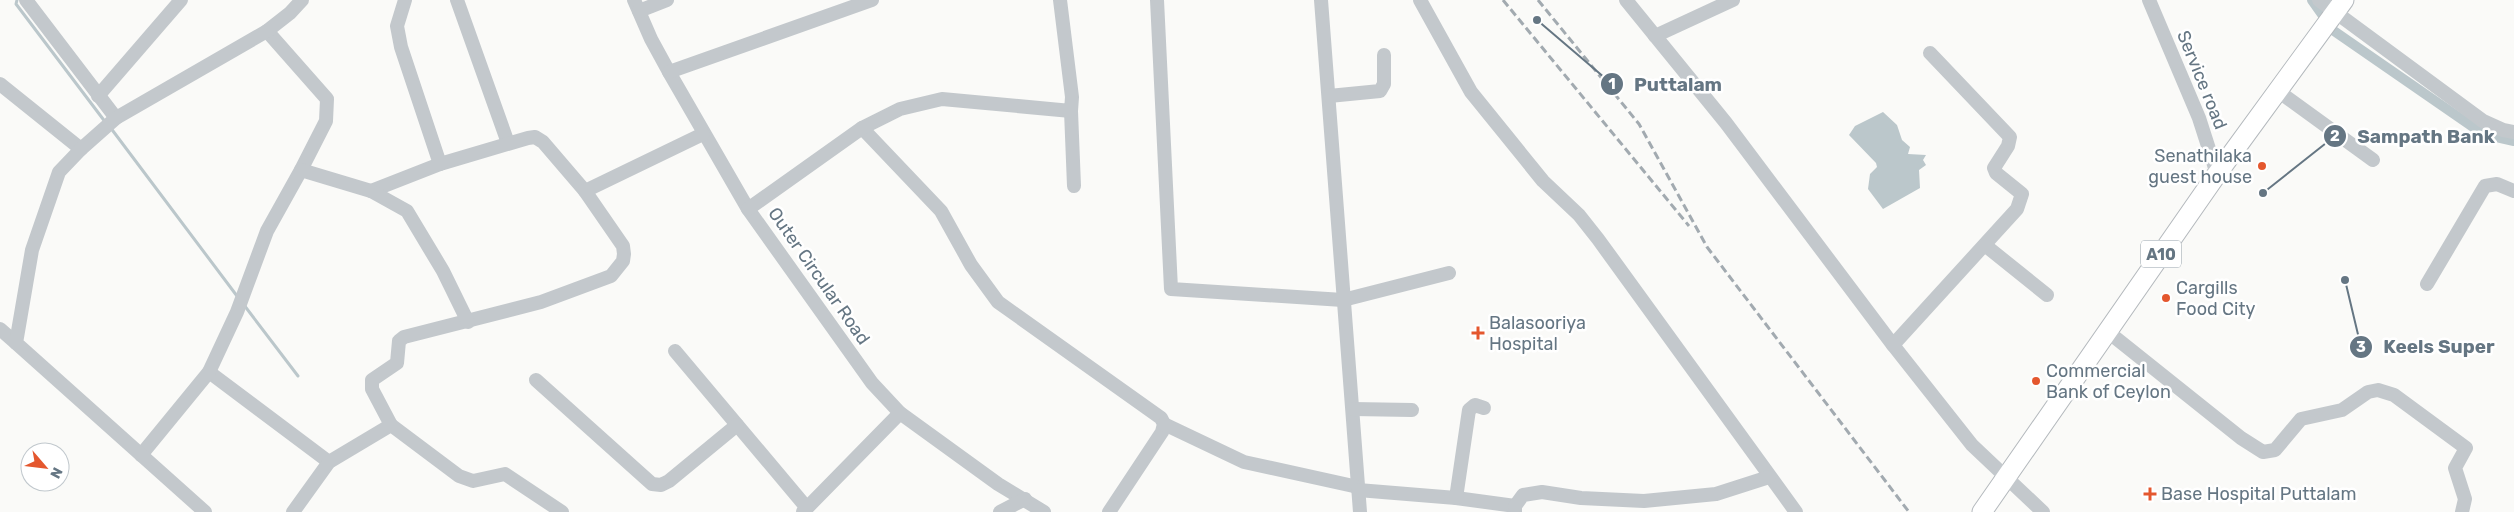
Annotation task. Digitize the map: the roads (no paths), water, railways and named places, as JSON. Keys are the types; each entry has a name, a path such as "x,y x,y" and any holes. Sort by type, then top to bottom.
{"highway":[{"name":"A10","path":"1982,512 2106,331 2217,174 2339,7"}],"street":[{"path":"26,0 98,96 110,124"},
{"path":"98,96 181,0"},
{"path":"16,342 32,250 59,172 81,149 110,124 267,30 290,14 302,0"},
{"path":"405,0 397,26 401,47 440,164"},
{"path":"457,0 508,143"},
{"path":"636,6 667,0"},
{"path":"669,72 872,0"},
{"path":"1060,0 1072,97 1074,186"},
{"path":"1157,0 1171,289 1343,300 1449,274"},
{"path":"1321,0 1360,512"},
{"path":"1420,0 1471,92 1543,181 1579,215 1598,239 1796,512"},
{"path":"1626,0 1726,123 1893,345 1972,445 2005,478 2044,512"},
{"path":"1655,36 1733,0"},
{"name":"Service road","path":"2149,0 2199,118 2217,174"},
{"path":"2319,0 2339,7 2483,121 2503,130 2514,132"},
{"name":"Outer Circular Road","path":"636,6 703,134 748,209 872,383 900,413 998,484 1044,512"},
{"path":"140,455 209,372 237,312 267,231 326,121 327,99 267,30"},
{"path":"1893,345 1986,246 2018,209 2022,198 2022,194 1996,173 1994,168 2008,146 2010,137 1930,53"},
{"path":"1329,96 1380,91 1384,84 1384,55"},
{"path":"0,84 81,149"},
{"path":"2278,91 2373,160"},
{"path":"748,209 862,128 900,109 942,99 1071,111"},
{"path":"862,128 942,211 971,265 998,302 1161,418 1164,424 1244,462 1358,489 1456,498 1515,509 1523,495 1542,492 1581,498 1644,502 1716,494 1769,477"},
{"path":"586,191 703,134"},
{"path":"370,191 440,164 508,143 535,137 543,142 586,191 623,246 624,254 618,269 611,276 541,302 404,338 399,341 397,363 372,380 372,389 391,425 459,476 473,481 505,474 562,512"},
{"path":"301,170 370,191 407,210 443,271 468,322"},
{"path":"2427,284 2485,186 2497,184 2514,191"},
{"path":"1986,246 2047,295"},
{"path":"2106,331 2242,438 2263,452 2275,450 2301,419 2342,410 2368,392 2378,390 2394,395 2466,448 2455,468 2465,499 2462,512"},
{"path":"1,333 16,342 205,512"},
{"path":"676,351 805,510 900,413"},
{"path":"209,372 329,462"},
{"path":"536,380 652,484 661,485 669,481 737,425"},
{"path":"1456,498 1470,410 1474,405 1484,408"},
{"path":"1353,409 1412,410"},
{"path":"1109,512 1162,432 1164,424"},
{"path":"292,512 329,462 391,425"},
{"path":"1000,512 1025,499"}],"waterway":[{"path":"17,0 16,4 106,123"},
{"path":"2312,0 2324,17"},
{"path":"2334,31 2483,134 2514,141"},
{"path":"110,127 237,296"},
{"path":"244,305 298,376"}],"railway":[{"path":"1503,0 1689,226"},
{"path":"1538,0 1639,124 1707,247 1909,512"}],"place":[{"name":"Puttalam","path":"1537,20"},
{"name":"Senathilaka guest house","path":"2262,166"},
{"name":"Sampath Bank","path":"2263,193"},
{"name":"Keels Super","path":"2345,280"},
{"name":"Cargills Food City","path":"2166,298"},
{"name":"Balasooriya Hospital","path":"1478,333"},
{"name":"Commercial Bank of Ceylon","path":"2036,381"},
{"name":"Base Hospital Puttalam","path":"2150,494"}]}
